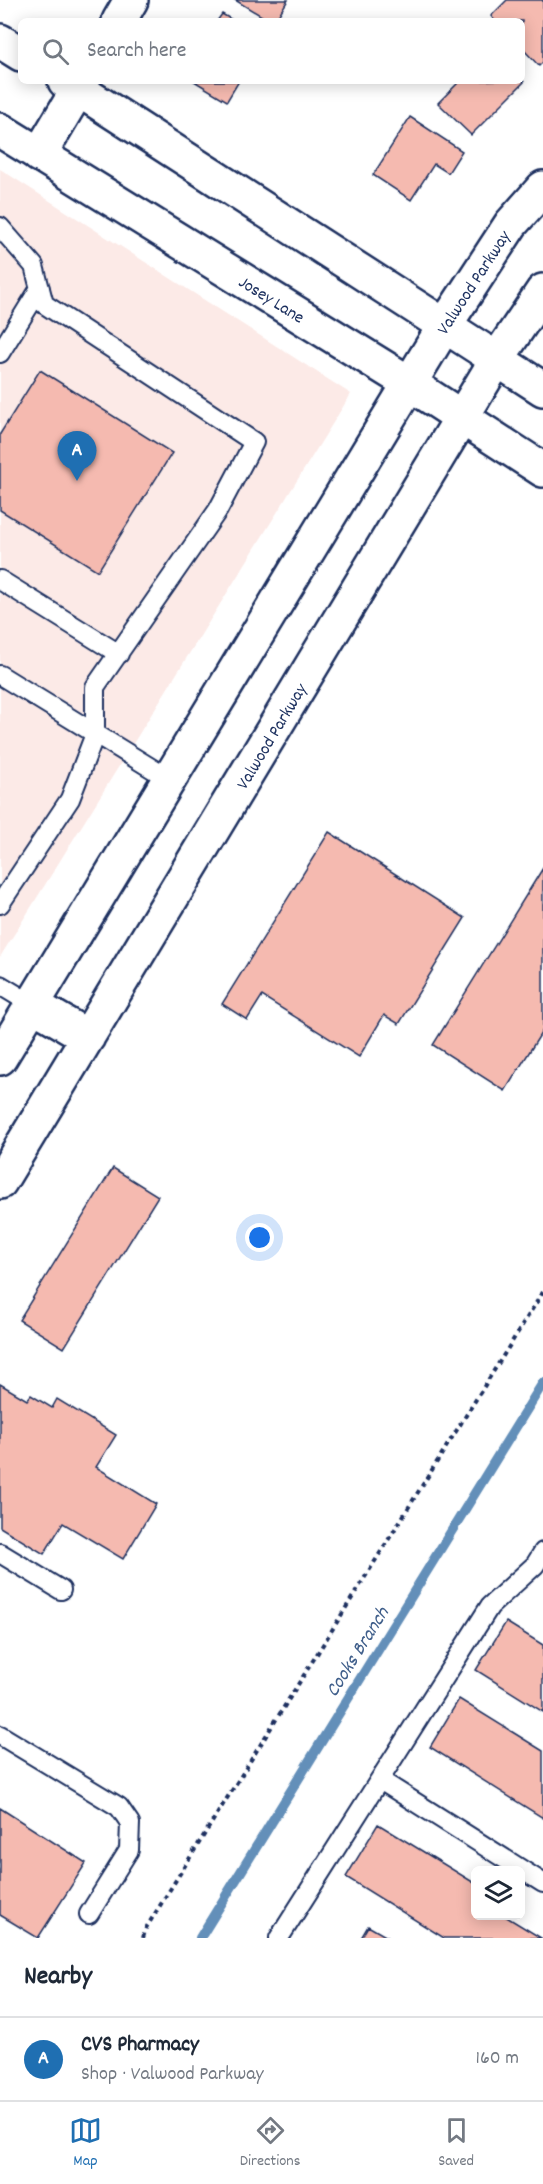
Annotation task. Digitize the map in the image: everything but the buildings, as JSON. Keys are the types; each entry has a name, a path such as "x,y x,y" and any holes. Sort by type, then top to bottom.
{"main road":[{"path":"121,18 131,0"},
{"path":"0,40 18,52"},
{"path":"39,155 75,84 543,388"},
{"name":"Josey Lane","path":"3,138 39,155 410,383 543,470"},
{"name":"Valwood Parkway","path":"0,1058 445,325 511,224 543,188"},
{"name":"Valwood Parkway","path":"0,1182 463,418 496,359 543,291"},
{"path":"33,1005 88,1037"}],"lane":[{"path":"0,227 34,266 45,304 254,442 218,510 95,687 95,734 70,799 0,904"},
{"path":"0,353 40,288"},
{"path":"0,580 119,654"},
{"path":"0,675 168,778"},
{"path":"0,985 33,1005"},
{"path":"0,1553 62,1590"},
{"path":"279,1938 490,1606 540,1564"},
{"path":"0,1735 119,1807 130,1823 129,1850 89,1914"},
{"path":"380,1780 543,1883"}],"path":[{"path":"143,1938 146,1928 543,1292"}],"shaded area":[{"path":"0,169 351,394 0,957"}],"waterway":[{"name":"Cooks Branch","path":"200,1938 543,1383"}],"place":[{"name":"CVS Pharmacy","path":"77,481"}]}
